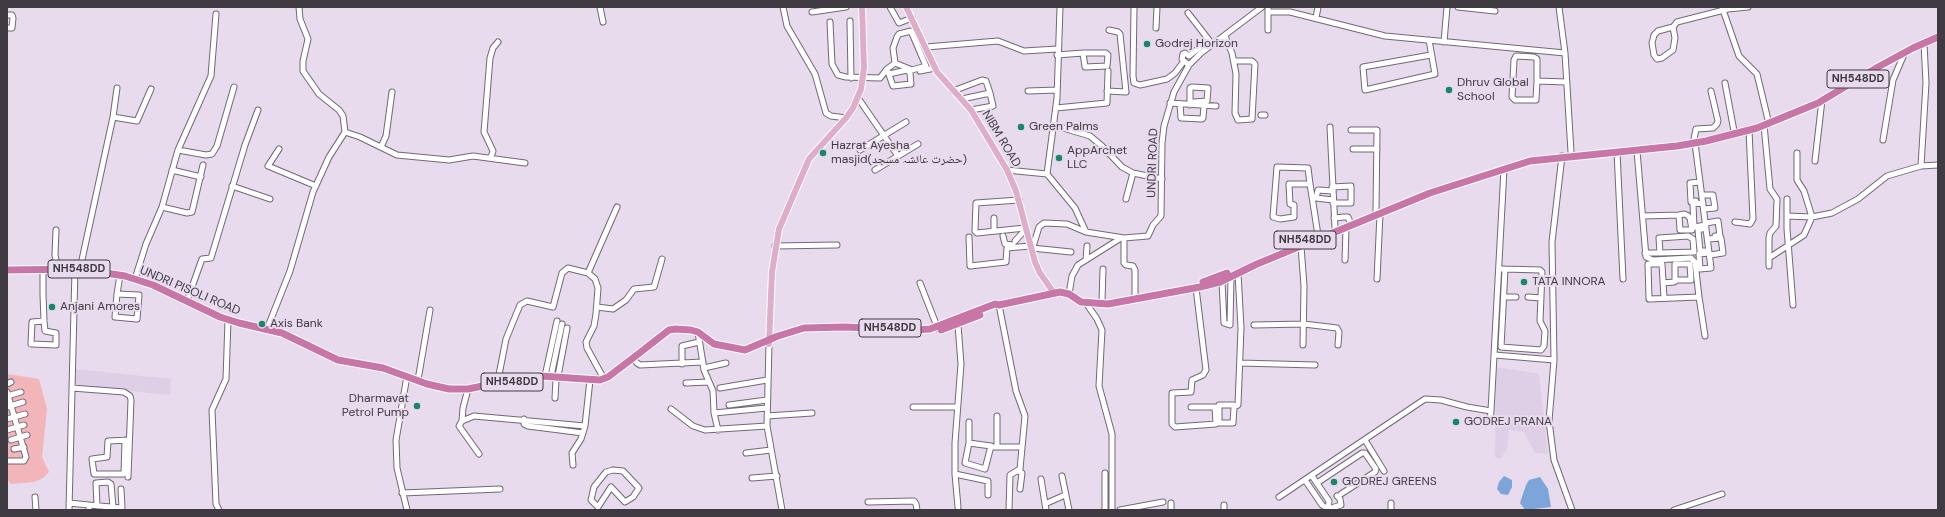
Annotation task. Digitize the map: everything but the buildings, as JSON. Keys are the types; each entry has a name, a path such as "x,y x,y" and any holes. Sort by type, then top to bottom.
{"highway":[{"name":"NH548DD","path":"1378,213 1424,191 1518,160 1571,152 1695,141 1767,123 1819,98 1884,58 1938,33"},
{"name":"NH548DD","path":"1135,297 1196,288 1222,281 1378,213 1430,193 1536,159 1637,151 1749,130 1822,100 1906,52 1938,37"},
{"name":"NH548DD","path":"938,329 995,304 999,305 1054,293 1069,294 1086,303 1098,302 1108,304 1206,281 1334,228 1348,225"},
{"name":"UNDRI PISOLI ROAD","path":"7,270 40,271 77,269 120,275 135,279 153,285 228,320 267,329 295,338 338,360 383,368 451,391"},
{"name":"NH548DD","path":"7,274 40,271"},
{"name":"NH548DD","path":"407,377 451,391 468,391 497,384 551,378 590,380 608,376 669,330 685,328 698,332 714,344 745,350 769,342 792,331 869,327 915,330 938,329 958,324 997,308 999,305"}],"main road":[{"path":"769,342 775,246 779,229 806,164 813,154 846,118 858,98 864,78 862,7"},
{"name":"NIBM ROAD","path":"906,7 935,68 941,77 971,110 1007,170 1019,200 1025,229 1040,273 1054,293"}],"street":[{"path":"267,329 290,271 316,186 329,157 345,132 343,116 339,110 319,94 303,71 303,61 308,39 300,19 299,7"},
{"path":"600,7 603,22"},
{"path":"783,7 787,26 815,74 826,113 832,116 846,118"},
{"path":"812,12 846,7"},
{"path":"890,7 899,23 912,18"},
{"path":"1047,174 1056,108 1057,49 1060,7"},
{"path":"1134,7 1134,83 1140,85 1167,79 1175,73 1184,61"},
{"path":"1156,28 1157,7"},
{"name":"UNDRI ROAD","path":"1031,247 1039,227 1044,223 1066,224 1086,232 1123,238 1148,236 1153,224 1162,214 1162,143 1170,103 1180,80 1189,65 1201,53 1262,7"},
{"path":"1316,18 1318,7"},
{"path":"1444,42 1447,7"},
{"path":"1458,7 1495,11"},
{"path":"1559,7 1565,53 1571,152"},
{"path":"1673,27 1675,38 1673,50 1657,59 1654,55 1652,43 1654,35 1658,31 1673,27 1679,21 1723,9 1748,7"},
{"path":"1723,9 1739,56 1757,74 1767,123 1770,189 1777,198 1776,226 1770,235 1770,266"},
{"path":"1268,30 1268,10 1290,12 1373,34 1565,53"},
{"path":"1188,13 1209,40 1189,56"},
{"path":"135,279 146,244 162,207 178,150 211,76 216,14"},
{"path":"7,15 12,15 14,18 12,28 7,28"},
{"path":"850,21 851,78"},
{"path":"830,22 833,69 838,75 851,78 880,78 895,63 893,48 899,34 911,32 926,65 912,70 895,63"},
{"path":"1108,91 1126,92 1120,34 1109,30"},
{"path":"1225,36 1234,61 1236,74 1235,113 1238,120 1252,119 1255,64 1252,61 1234,61"},
{"path":"1429,40 1435,74 1365,90 1363,67 1431,55"},
{"path":"926,47 998,41 1024,51 1057,49"},
{"path":"489,158 492,157 493,152 484,132 490,58 493,48 498,42"},
{"path":"1921,166 1926,82 1924,43"},
{"path":"1883,140 1893,80 1906,52"},
{"path":"1057,55 1083,53 1107,53 1108,65 1105,67 1085,67 1083,53"},
{"path":"1189,65 1182,58 1183,54 1185,53 1194,60"},
{"path":"1518,56 1537,59 1537,81 1536,100 1514,100 1512,97 1514,58 1518,56"},
{"path":"920,71 935,68"},
{"path":"907,70 910,73 911,84 893,86 888,71 907,70"},
{"path":"1056,108 1107,103 1108,71"},
{"path":"953,91 983,79 986,81 993,106 971,110"},
{"path":"1537,81 1567,82"},
{"path":"1725,83 1734,131"},
{"path":"178,150 206,155 212,154 216,146 234,87"},
{"path":"69,510 77,269 112,117 117,88"},
{"path":"1170,103 1180,104 1206,102 1208,88 1190,88 1190,103"},
{"path":"112,117 137,121 151,89"},
{"path":"1028,91 1057,90"},
{"path":"1709,253 1695,141 1696,129 1713,128 1717,124 1718,121 1712,91"},
{"path":"381,147 386,136 392,92"},
{"path":"962,99 990,93"},
{"path":"858,98 898,156"},
{"path":"1815,160 1822,100"},
{"path":"1190,103 1204,106 1216,106"},
{"path":"1180,104 1180,118 1202,119 1204,106"},
{"path":"187,301 202,259 211,258 232,186 258,110"},
{"path":"860,150 906,122"},
{"path":"1053,126 1090,136 1122,167 1133,173 1162,179"},
{"path":"1330,127 1334,228"},
{"path":"1351,130 1377,130 1377,279"},
{"path":"1735,222 1750,224 1754,219 1749,130"},
{"path":"345,132 397,155 449,160 473,156 525,163"},
{"path":"875,170 918,144"},
{"path":"279,149 268,166 316,186"},
{"path":"1352,149 1377,149"},
{"path":"1637,151 1645,254 1653,260 1692,259 1695,262 1705,336"},
{"path":"1617,152 1623,279"},
{"path":"1769,258 1804,235 1812,217 1804,191 1797,180 1798,153"},
{"path":"1562,156 1552,242 1554,360 1550,408 1550,435 1554,460 1572,510"},
{"path":"162,207 187,213 192,212 203,165"},
{"path":"1787,216 1812,217 1832,213 1858,199 1887,176 1921,166 1938,166"},
{"path":"1310,184 1289,184 1290,204 1294,205 1294,217 1280,220 1274,218 1277,167 1308,168 1318,235"},
{"path":"1490,422 1492,411 1504,169"},
{"path":"172,170 200,177"},
{"path":"1007,170 1047,174 1075,208 1086,232"},
{"path":"1126,199 1133,173"},
{"path":"1700,182 1690,183 1691,202 1703,202"},
{"path":"232,186 270,199"},
{"path":"1351,186 1351,203 1333,201 1316,198 1318,190 1351,186"},
{"path":"1332,189 1333,201"},
{"path":"1702,194 1713,195 1715,208 1704,209"},
{"path":"1788,199 1788,246 1793,305"},
{"path":"1019,200 976,203 975,232 1025,229"},
{"path":"1703,202 1693,204 1694,226 1706,225"},
{"path":"588,272 617,207"},
{"path":"1643,216 1679,215"},
{"path":"1334,218 1348,217 1345,260"},
{"path":"994,218 994,231"},
{"path":"1718,221 1720,236 1708,238 1721,238 1723,252 1709,253 1700,251 1698,230 1706,225 1718,221"},
{"path":"969,237 970,266 1006,262 1007,248 1015,244 1025,229"},
{"path":"56,230 55,255 58,270"},
{"path":"1003,236 1005,244 1015,244 1071,252"},
{"path":"1645,254 1694,252 1693,239 1688,236 1659,238 1660,253"},
{"path":"1123,238 1124,262 1126,265 1133,266 1135,270 1135,297"},
{"name":"UNDRI ROAD","path":"1069,294 1074,271 1078,265 1123,238"},
{"path":"775,246 837,245"},
{"path":"1086,260 1087,246"},
{"path":"1301,246 1304,324 1303,345"},
{"path":"597,307 613,309 626,300 634,289 654,287 662,260"},
{"path":"1664,298 1662,264 1648,264 1649,299 1699,297"},
{"path":"1663,283 1691,280 1690,264 1675,264 1675,281"},
{"path":"497,384 506,339 520,305 526,301 553,306 562,273 568,268 588,272 595,279 598,288 597,307 594,326 586,342 587,348 608,376"},
{"path":"1098,302 1103,269"},
{"path":"1499,269 1505,269 1541,271 1540,321 1544,331 1544,346 1541,350 1501,347 1505,269"},
{"path":"40,271 45,331 56,333 56,345 31,344 32,322 44,321"},
{"path":"116,294 139,296 137,318 115,317 116,294 120,275"},
{"path":"1222,281 1224,323 1230,325 1234,275"},
{"path":"1234,275 1241,314 1238,405 1235,406 1233,423 1219,423 1219,405 1235,406"},
{"path":"920,283 938,329"},
{"path":"1191,407 1216,407 1216,424 1175,427 1172,424 1172,393 1191,392 1192,380 1203,375 1206,370 1196,288"},
{"path":"1504,297 1516,297"},
{"path":"1528,297 1541,298"},
{"path":"1086,303 1102,330 1099,386 1112,434 1112,510"},
{"path":"999,305 1016,391 1025,416 1018,471"},
{"path":"418,380 430,310"},
{"path":"219,510 216,504 212,410 226,379 228,320"},
{"path":"555,398 551,378 556,321"},
{"path":"551,378 562,324"},
{"path":"958,324 961,364 956,407 954,474 958,508"},
{"path":"1254,325 1304,324 1337,328 1339,332 1338,345"},
{"path":"551,378 568,328"},
{"path":"698,332 703,365 713,391 714,412 718,430"},
{"path":"682,364 682,346 699,342"},
{"path":"769,342 767,426 782,510"},
{"path":"1495,355 1554,360"},
{"path":"633,358 640,365 703,365 726,363"},
{"path":"1240,363 1315,365"},
{"path":"407,377 396,440 397,468 407,510"},
{"path":"573,465 572,453 586,426 590,380"},
{"path":"720,388 767,380"},
{"path":"686,383 709,382"},
{"path":"72,388 127,393 131,400 124,474 94,474 92,459 107,457 108,441 127,440"},
{"path":"468,391 463,408 462,421 459,426 479,454"},
{"path":"7,461 25,460 24,447 15,417 9,406 7,394 21,392"},
{"path":"1279,498 1425,399 1441,400 1477,410 1492,411"},
{"path":"729,405 767,400"},
{"path":"9,406 23,402"},
{"path":"913,407 956,407"},
{"path":"714,412 767,408"},
{"path":"671,409 693,426 705,430 767,426"},
{"path":"767,416 812,413"},
{"path":"7,419 25,414"},
{"path":"462,421 474,416 524,419 586,426"},
{"path":"969,422 969,442 965,463 982,469 987,465 994,447 997,416"},
{"path":"524,419 524,424 528,426 583,433"},
{"path":"7,430 24,425"},
{"path":"11,440 27,435"},
{"path":"127,440 128,478"},
{"path":"1365,440 1384,471"},
{"path":"969,442 994,447 1021,447"},
{"path":"14,449 24,447"},
{"path":"746,453 771,450"},
{"path":"1317,483 1362,453 1365,453 1376,469 1375,472 1322,505"},
{"path":"618,470 623,472 639,488 633,497 625,502 611,487 599,509 591,500 594,487 606,472 618,470"},
{"path":"1018,471 1022,473 1020,489"},
{"path":"1009,510 1010,475 1012,472 1018,471"},
{"path":"1105,472 1105,510"},
{"path":"954,474 988,481 988,495"},
{"path":"752,478 777,476"},
{"path":"1062,476 1068,510"},
{"path":"1312,476 1329,501 1328,510"},
{"path":"1040,479 1046,510"},
{"path":"1305,480 1322,505 1328,510"},
{"path":"97,506 96,483 108,482 111,484 113,508"},
{"path":"69,503 89,508 97,506 113,508 122,507 121,488"},
{"path":"402,493 500,489"},
{"path":"1328,510 1341,505 1338,494"},
{"path":"1674,510 1722,494"},
{"path":"1047,503 1065,495"},
{"path":"35,497 36,510"},
{"path":"868,502 914,501 917,510"},
{"path":"1120,510 1163,502"},
{"path":"1171,503 1171,510"},
{"path":"1391,503 1391,510"}],"shaded area":[{"path":"1496,367 1539,374 1548,454 1535,453 1524,432 1509,430 1507,450 1500,459 1495,457"},
{"path":"75,369 171,379 170,395 73,385"},
{"path":"7,374 39,379 47,409 42,457 49,472 43,478 34,482 11,484 7,479"}],"water":[{"path":"1504,476 1512,480 1512,487 1508,495 1501,494 1497,489 1499,482"},
{"path":"1540,477 1548,489 1551,507 1525,510 1520,503 1526,485 1529,480"}],"place":[{"name":"Godrej Horizon","path":"1147,44"},
{"name":"Dhruv Global School","path":"1449,90"},
{"name":"Green Palms","path":"1021,127"},
{"name":"Hazrat Ayesha masjid(حضرت عائشہ مسجد)","path":"823,153"},
{"name":"AppArchet LLC","path":"1059,158"},
{"name":"TATA INNORA","path":"1524,282"},
{"name":"Anjani Amores","path":"52,307"},
{"name":"Axis Bank","path":"262,324"},
{"name":"Dharmavat Petrol Pump","path":"417,406"},
{"name":"GODREJ PRANA","path":"1456,422"},
{"name":"GODREJ GREENS","path":"1334,482"}]}
